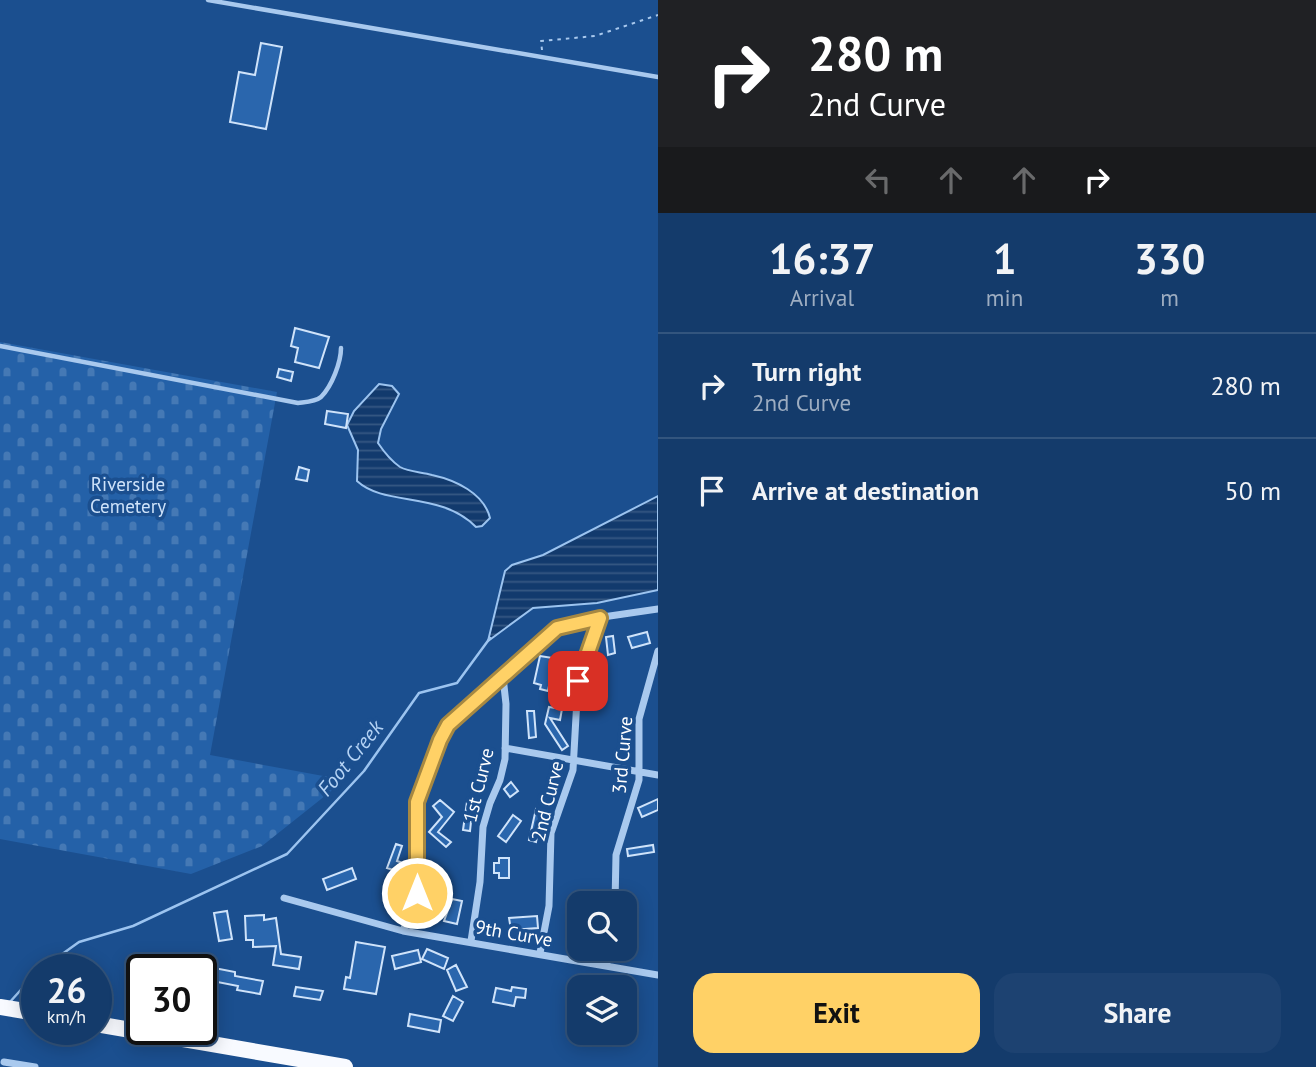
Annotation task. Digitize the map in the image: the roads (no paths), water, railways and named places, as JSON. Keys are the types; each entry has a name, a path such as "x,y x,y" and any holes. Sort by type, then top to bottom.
{"highway":[{"path":"0,1007 21,1010"},
{"path":"112,1027 345,1067"}],"street":[{"path":"403,931 417,893 417,802 448,725 557,628 658,609"},
{"name":"2nd Curve","path":"540,953 549,906 551,833 570,782 574,761 578,681 600,618"},
{"name":"3rd Curve","path":"615,891 616,855 620,837 633,807 640,772 639,719 658,651"},
{"name":"1st Curve","path":"471,941 480,882 483,827 500,780 505,748 506,704 503,677"},
{"path":"505,748 658,775"},
{"name":"9th Curve","path":"284,898 403,931 658,975"},
{"path":"607,961 607,965"},
{"path":"4,1062 35,1067"}],"lane":[{"path":"208,0 658,77"},
{"path":"0,346 298,403 320,398 335,373 341,348"}],"waterway":[{"name":"Foot Creek","path":"62,954 79,942 133,926 287,854 364,771 419,693 457,683 490,638"},
{"name":"Foot Creek","path":"9,1003 21,990"}],"park label":[{"name":"Riverside Cemetery","path":"128,495"}]}
